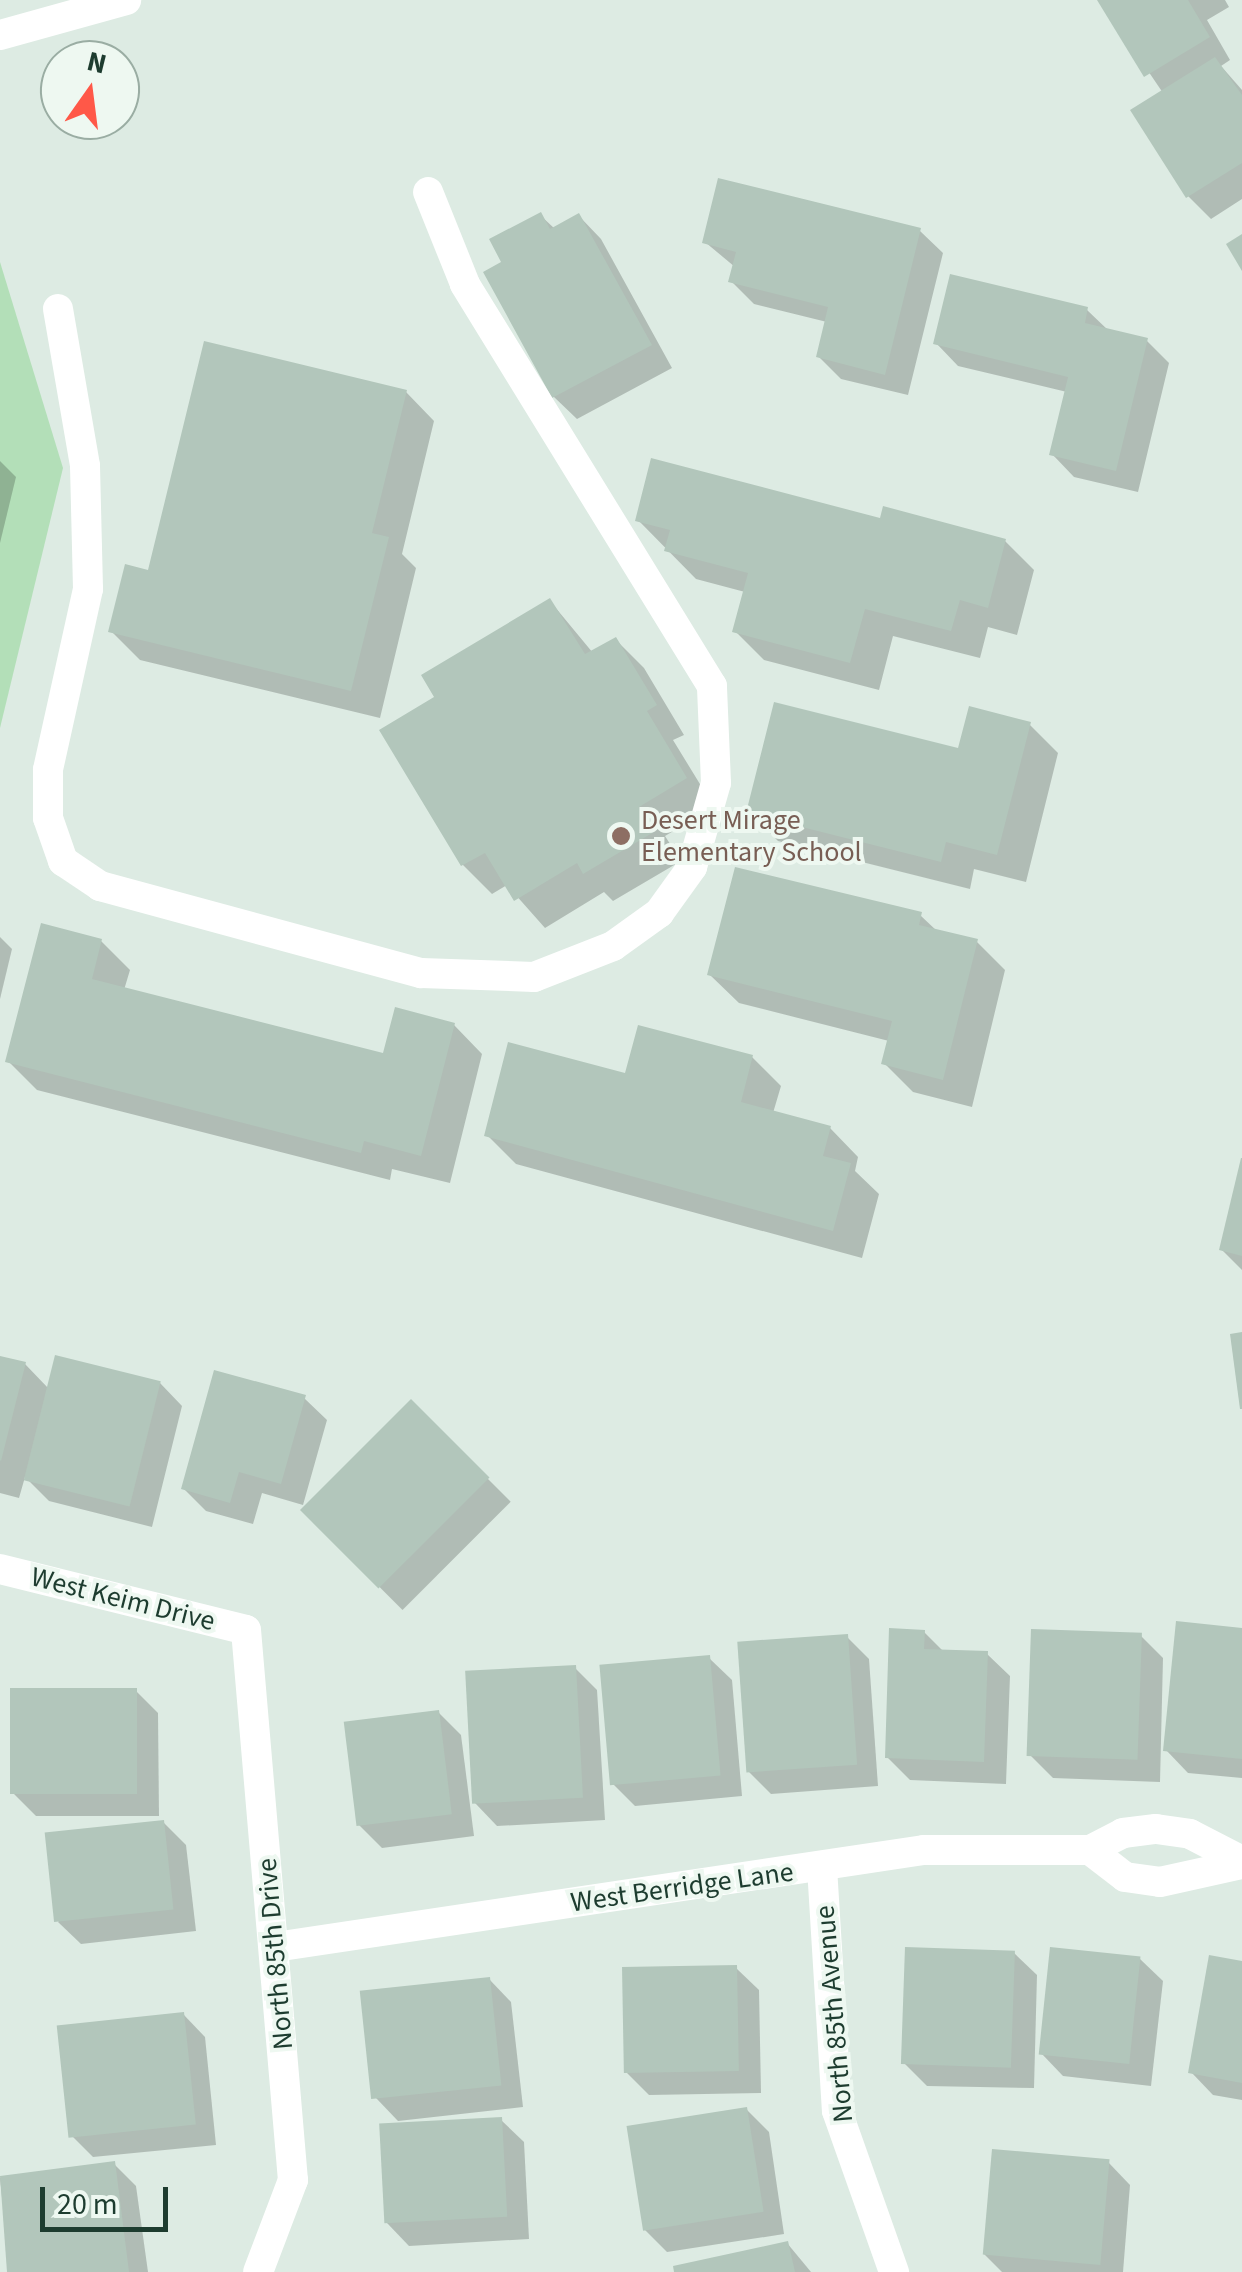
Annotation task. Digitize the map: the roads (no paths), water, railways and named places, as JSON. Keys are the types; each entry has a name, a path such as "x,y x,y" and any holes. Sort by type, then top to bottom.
{"street":[{"path":"0,34 126,0"},
{"path":"58,308 84,466 88,589 48,770 48,818 63,861 100,886 421,973 534,977 613,946 659,913 692,867 716,783 712,686 464,284 428,192"},
{"name":"West Keim Drive","path":"0,1568 246,1630"},
{"name":"North 85th Drive","path":"246,1630 292,2180 258,2272"},
{"name":"West Berridge Lane","path":"275,1947 924,1850 1090,1850 1123,1833 1156,1829 1190,1834 1242,1863"},
{"name":"West Berridge Lane","path":"1090,1850 1126,1877 1160,1882 1242,1863"},
{"name":"North 85th Avenue","path":"822,1866 837,2111 894,2272"}],"place":[{"name":"Desert Mirage Elementary School","path":"621,836"}]}
